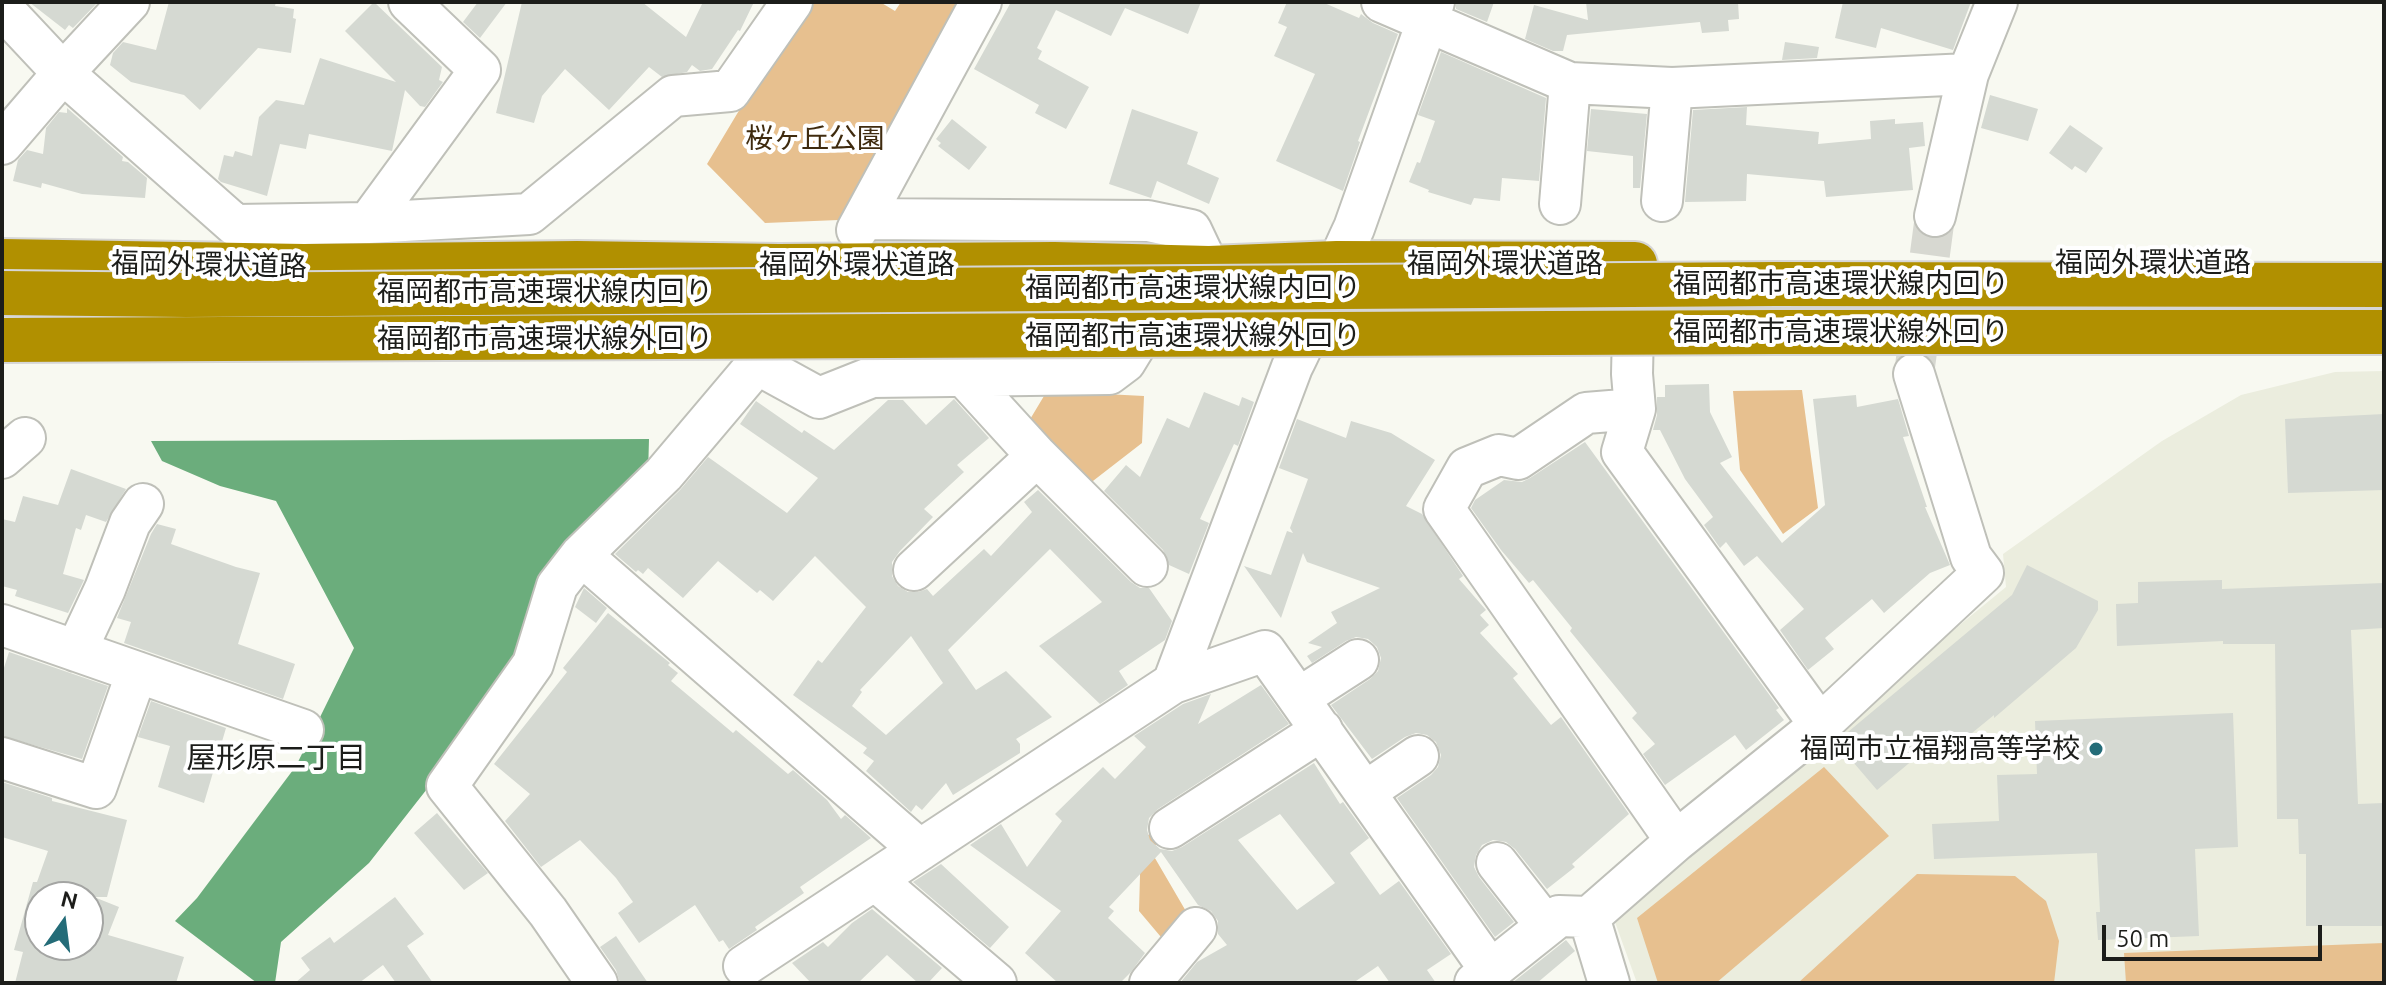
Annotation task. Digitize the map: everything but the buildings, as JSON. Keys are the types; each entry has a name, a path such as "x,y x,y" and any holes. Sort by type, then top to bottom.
{"highway":[{"name":"福岡外環状道路","path":"2,261 304,266 1054,264 1209,268 1337,263 1800,266 2384,262"},
{"name":"福岡都市高速環状線内回り","path":"2,293 186,295 1761,284 2384,285"},
{"path":"2,328 1147,326 2384,332"},
{"path":"2233,331 2384,345"},
{"name":"福岡都市高速環状線外回り","path":"2,340 2384,332"}],"street":[{"path":"2,144 129,2"},
{"path":"368,223 480,70 409,2"},
{"path":"2,8 63,73 235,225 368,223 529,214 673,96 730,91 792,2"},
{"path":"981,2 860,225 1148,221 1191,230 1209,268"},
{"path":"1382,2 1431,12 1570,83 1672,88 1968,74"},
{"path":"1935,216 1968,74 1997,2"},
{"path":"1173,683 1292,367 1354,228 1431,12"},
{"path":"1560,204 1570,83"},
{"path":"1662,201 1672,88"},
{"path":"597,983 548,912 447,786 533,664 557,586 581,555 664,474 757,364 819,398 872,377 1109,374 1125,362 1147,326"},
{"path":"1633,330 1635,409 1622,452 1820,725"},
{"path":"740,977 875,880 1173,683 1265,651 1365,792 1483,977 1559,916 1589,917 1676,841 1820,725 1983,573 1971,557 1914,374"},
{"path":"963,375 1037,456 1147,566"},
{"path":"1635,409 1586,413 1518,459 1499,455 1467,468 1444,509 1676,841"},
{"path":"914,570 1037,456"},
{"path":"76,651 105,589 130,523 143,504"},
{"path":"581,555 920,850"},
{"path":"2,625 303,730"},
{"path":"1299,698 1358,660"},
{"path":"2,758 96,788 137,672"},
{"path":"1170,828 1322,730"},
{"path":"1365,792 1418,756"},
{"path":"1497,863 1546,926"},
{"path":"875,880 996,983"},
{"path":"1589,917 1609,983"},
{"path":"1150,983 1196,928"}],"shaded area":[{"name":"福岡市立福翔高等学校","path":"2384,371 2384,983 1637,983 1611,911 2006,587 2003,554 2162,441 2241,395 2335,372"},
{"path":"649,439 648,475 528,660 369,863 281,942 275,983 257,983 175,921 197,898 296,766 354,648 276,501 220,486 162,461 151,441"}],"green space":[{"name":"桜ヶ丘公園","path":"804,2 880,2 895,11 901,2 981,2 863,219 765,223 707,164"},
{"path":"1802,390 1818,508 1783,534 1740,470 1733,391"},
{"path":"1047,391 1144,396 1142,443 1080,491 1026,426"},
{"path":"1824,767 1889,836 1716,983 1658,983 1637,918"},
{"path":"1165,821 1173,834 1152,847 1152,853 1187,913 1166,943 1139,911 1141,841"},
{"path":"1917,874 2015,876 2046,901 2059,941 2054,983 1798,983"},
{"path":"2384,943 2384,983 2126,983 2124,953"}],"tunnel":[{"path":"1914,374 1935,216"}],"place":[{"name":"福岡市立福翔高等学校","path":"2096,749"}],"district":[{"name":"屋形原二丁目","path":"276,758"}]}
